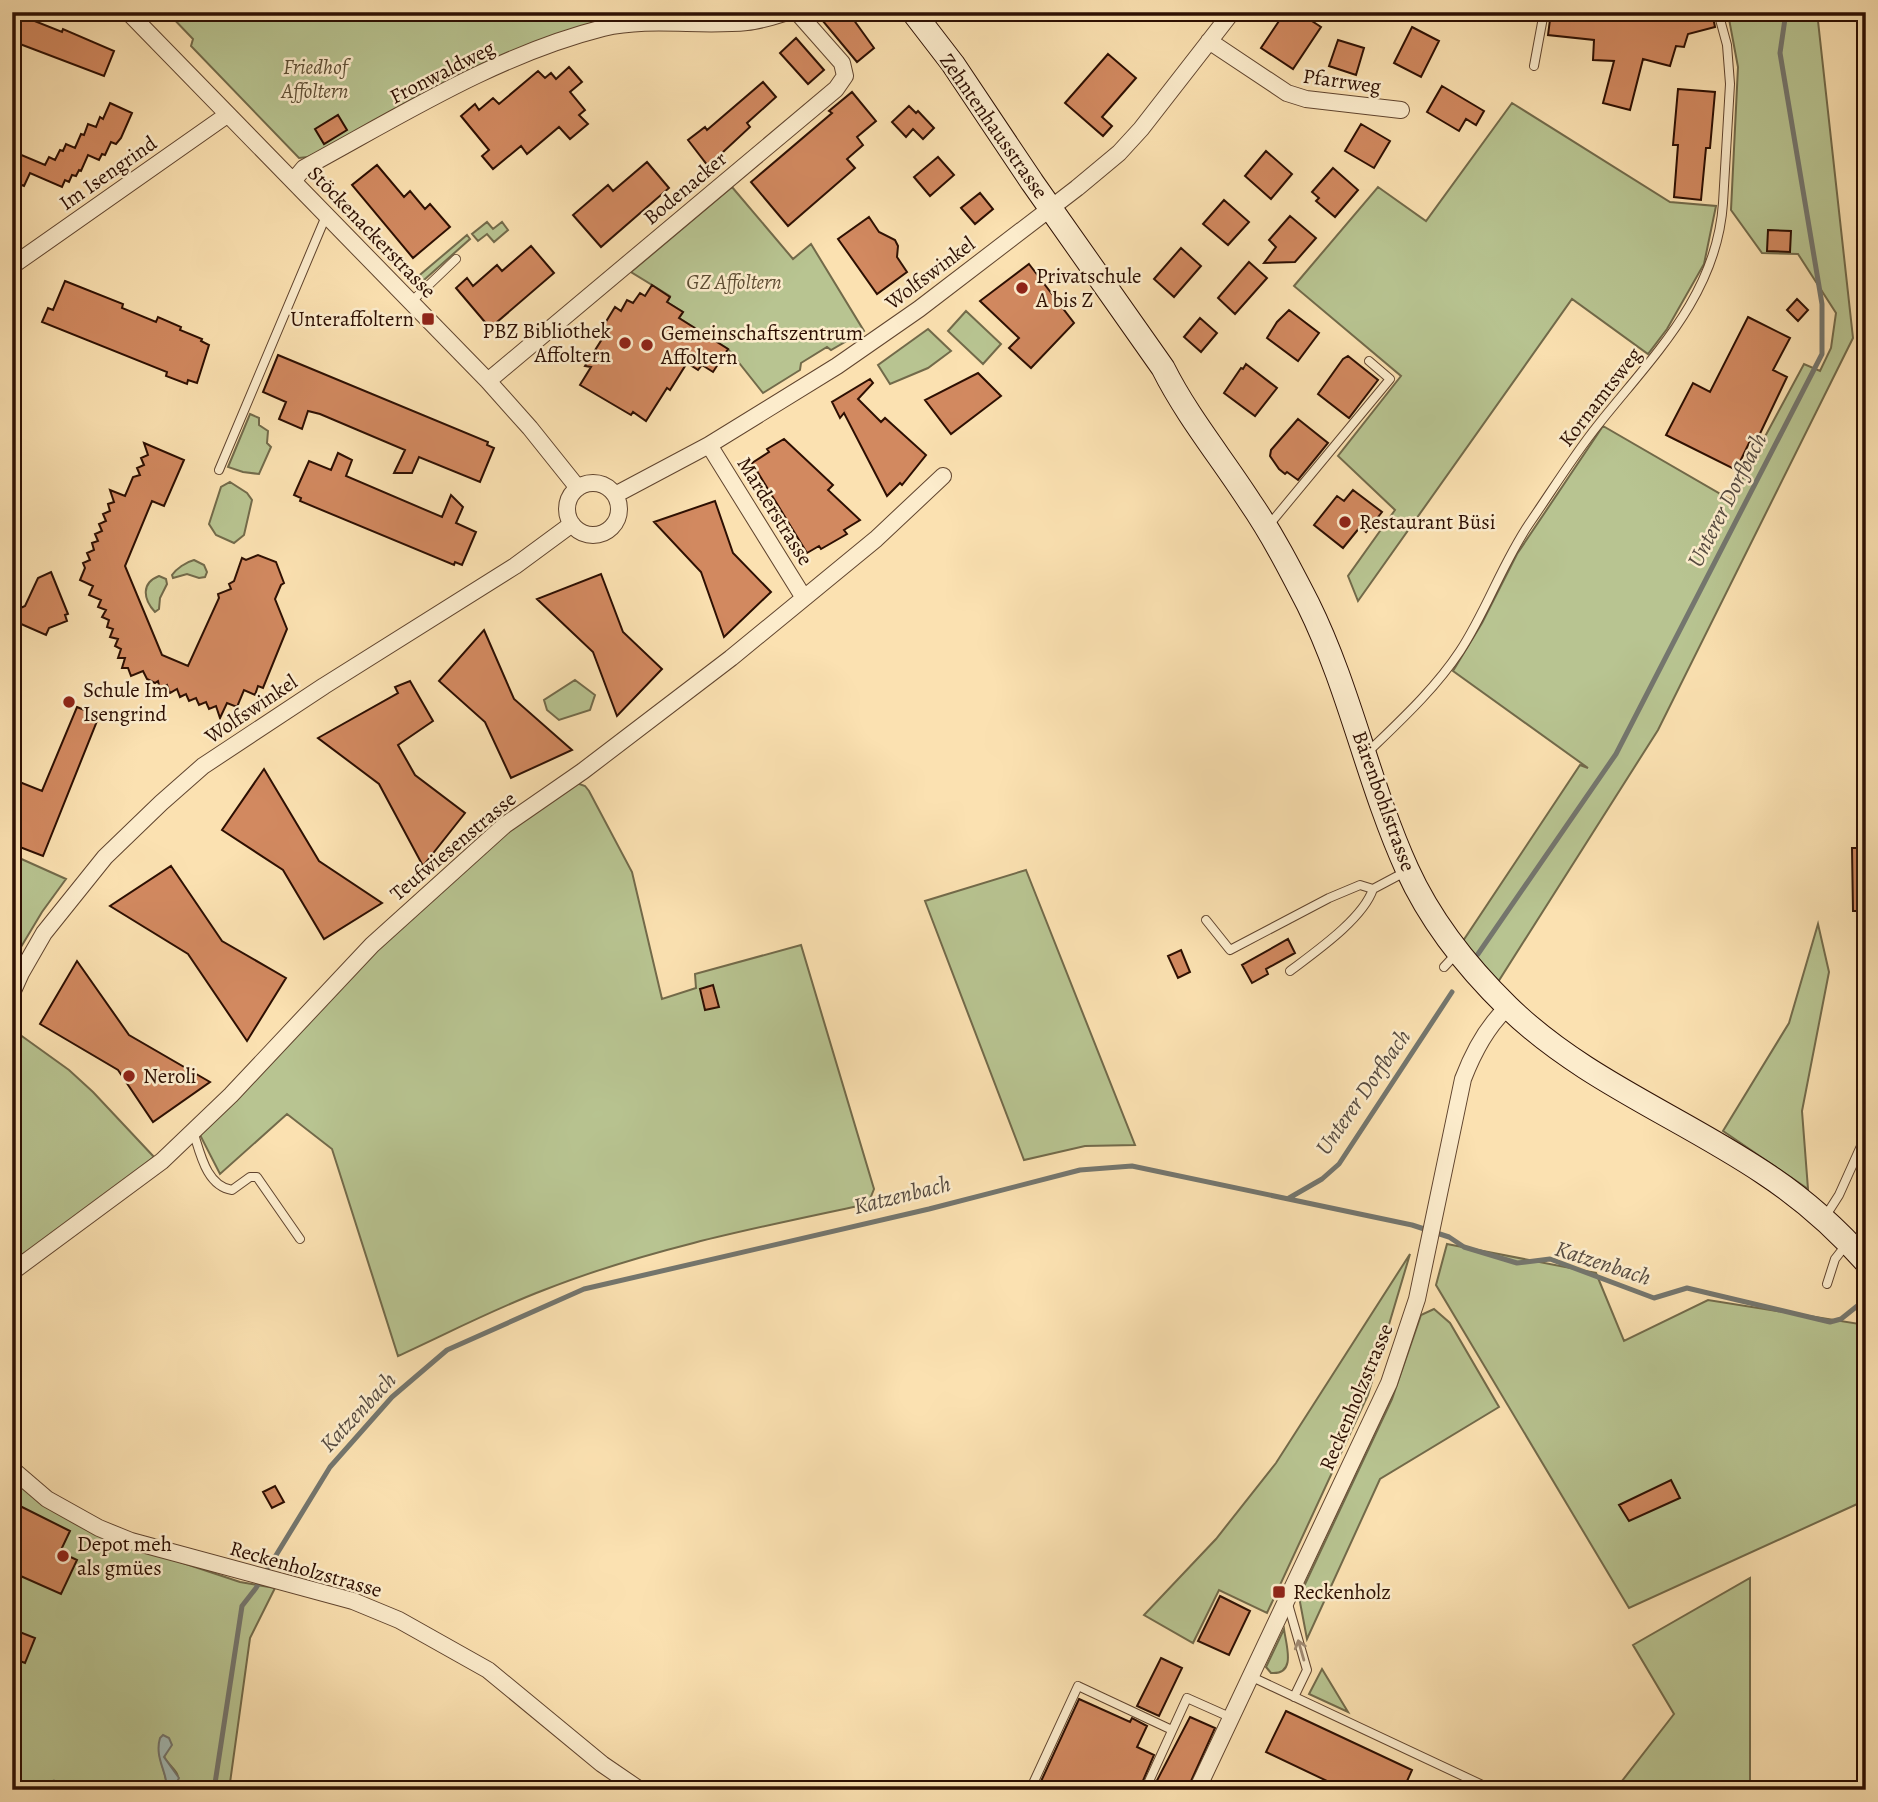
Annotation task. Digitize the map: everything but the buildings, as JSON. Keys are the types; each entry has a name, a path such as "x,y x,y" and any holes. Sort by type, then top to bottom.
{"street":[{"name":"Stöckenackerstrasse","path":"128,12 488,381 578,488"},
{"name":"Fronwaldweg","path":"293,181 304,168 482,72 543,48 604,28 660,22 747,22 788,12"},
{"name":"Bodenacker","path":"488,381 836,89 845,75 842,64 797,12"},
{"name":"Zehntenhausstrasse","path":"913,12 953,64 1050,207"},
{"name":"Wolfswinkel","path":"615,495 709,446 837,366 919,309 1077,188 1119,153 1232,12"},
{"name":"Pfarrweg","path":"1209,41 1287,93 1306,99 1401,110"},
{"name":"Im Isengrind","path":"12,266 227,114"},
{"name":"Bärenbohlstrasse","path":"1050,207 1163,368 1176,395 1266,527 1309,606 1342,685 1378,796 1408,871 1451,960 1482,982 1525,1023 1606,1081 1751,1164 1790,1191 1824,1218 1866,1262"},
{"name":"Marderstrasse","path":"709,446 804,598"},
{"name":"Teufwiesenstrasse","path":"12,1272 137,1181 193,1131 231,1095 372,944 505,825 583,771 731,658 876,538 943,476"},
{"path":"594,483 602,484 615,495 618,516 611,528 598,535 577,530 568,517 568,501 578,488 594,483"},
{"name":"Wolfswinkel","path":"12,993 20,973 44,933 105,858 203,766 314,692 515,566 572,524"},
{"name":"Reckenholzstrasse","path":"1197,1790 1389,1383 1417,1299 1463,1079 1469,1063 1493,1023 1508,1007"},
{"name":"Reckenholzstrasse","path":"12,1469 47,1499 99,1528 131,1541 353,1601 399,1620 488,1670 602,1764 640,1790"}],"lane":[{"path":"1534,66 1544,12"},
{"name":"Kornamtsweg","path":"1365,755 1441,677 1454,659 1478,621 1526,528 1597,426 1668,340 1701,287 1710,266 1722,219 1723,203 1730,84 1727,45 1718,12"},
{"path":"219,470 326,216"},
{"path":"411,302 456,260"},
{"path":"1266,527 1390,379 1369,361"},
{"path":"1206,920 1230,950 1329,898 1360,885 1373,889 1408,871"},
{"path":"1290,971 1334,938 1370,900 1373,889"},
{"path":"193,1131 202,1160 215,1183 224,1189 232,1190 250,1177 257,1177 300,1239"},
{"path":"1824,1218 1839,1195 1866,1135"},
{"path":"1827,1284 1835,1259 1848,1243"},
{"path":"1287,1602 1307,1670 1294,1697"},
{"path":"1252,1677 1493,1790"},
{"path":"1030,1790 1078,1686 1172,1730"},
{"path":"1145,1790 1187,1699 1232,1718"}],"green space":[{"name":"Friedhof Affoltern","path":"167,12 765,12 742,16 647,16 610,21 308,157 299,158 191,46 193,39"},
{"path":"1781,12 1817,12 1853,338 1658,730 1498,982 1463,941 1580,765 1588,768 1453,671 1482,623 1517,554 1603,426 1731,500 1804,364 1820,371 1831,348 1836,313 1798,254 1762,253 1731,210 1738,67 1729,19 1780,17"},
{"path":"1512,103 1670,202 1716,206 1704,264 1667,329 1648,354 1572,299 1358,601 1348,576 1395,510 1338,456 1401,376 1294,286 1378,187 1426,221"},
{"name":"GZ Affoltern","path":"732,187 793,259 811,244 864,331 831,350 827,347 801,363 800,370 763,393 728,349 679,318 683,312 667,302 670,296 631,272"},
{"path":"487,222 493,229 502,222 508,230 494,242 487,234 478,241 472,234"},
{"path":"467,235 470,239 424,280 415,279"},
{"path":"966,311 1001,344 983,364 948,331"},
{"path":"928,329 951,351 928,368 890,384 878,365"},
{"path":"250,414 259,418 259,425 268,431 267,443 271,447 259,474 228,467"},
{"path":"230,482 247,493 252,500 244,535 234,543 216,535 209,524 221,487"},
{"path":"194,560 204,565 207,572 205,577 187,574 173,578 172,575 179,568"},
{"path":"159,576 166,579 167,584 160,598 159,609 155,612 148,602 146,592 149,583"},
{"path":"575,680 595,695 590,710 559,720 547,710 544,700"},
{"path":"574,782 585,786 589,791 632,872 662,999 696,988 695,974 801,945 874,1189 868,1204 704,1240 583,1275 507,1305 398,1356 332,1149 287,1114 220,1174 199,1133 378,945 480,851"},
{"path":"17,857 66,879 42,912 12,962 12,872"},
{"path":"1026,870 1135,1145 1085,1146 1024,1160 925,901"},
{"path":"1818,924 1829,972 1802,1111 1808,1189 1723,1131 1789,1023"},
{"path":"12,1029 69,1070 154,1157 12,1267"},
{"path":"1447,1244 1596,1273 1624,1341 1708,1300 1866,1325 1866,1500 1629,1608 1436,1285"},
{"path":"1410,1254 1368,1395 1267,1613 1219,1590 1193,1643 1144,1615 1216,1539 1276,1463"},
{"path":"1434,1309 1450,1323 1499,1407 1380,1479 1307,1639 1299,1597 1392,1399 1421,1315"},
{"path":"12,1476 120,1542 240,1582 275,1588 250,1638 229,1790 173,1790 178,1775 164,1757 166,1753 159,1748 167,1790 26,1790 12,1785"},
{"path":"1750,1578 1750,1790 1615,1790 1674,1714 1633,1645"},
{"path":"1284,1629 1288,1650 1287,1664 1279,1672 1271,1673 1266,1667"},
{"path":"1322,1669 1348,1712 1309,1694"}],"water":[{"path":"163,1735 169,1738 172,1745 164,1757 179,1778 173,1790 167,1790 160,1759 159,1745"}],"waterway":[{"name":"Unterer Dorfbach","path":"1478,954 1616,754 1822,354 1822,304 1780,53 1786,12"},
{"name":"Unterer Dorfbach","path":"1289,1198 1322,1179 1339,1164 1452,992"},
{"name":"Katzenbach","path":"214,1790 242,1606 256,1588 330,1467 392,1397 447,1350 584,1289 929,1209 1080,1170 1132,1166 1412,1225 1449,1237 1464,1247 1517,1263 1550,1259 1654,1298 1687,1288 1830,1322 1841,1319 1866,1299"},
{"path":"51,1790 54,1782"}],"place":[{"name":"Privatschule A bis Z","path":"1022,288"},
{"name":"Unteraffoltern","path":"428,319"},
{"name":"PBZ Bibliothek Affoltern","path":"625,343"},
{"name":"Gemeinschaftszentrum Affoltern","path":"647,345"},
{"name":"Restaurant Büsi","path":"1345,522"},
{"name":"Schule Im Isengrind","path":"69,702"},
{"name":"Neroli","path":"129,1076"},
{"name":"Depot meh als gmües","path":"63,1556"},
{"name":"Reckenholz","path":"1279,1592"}]}
